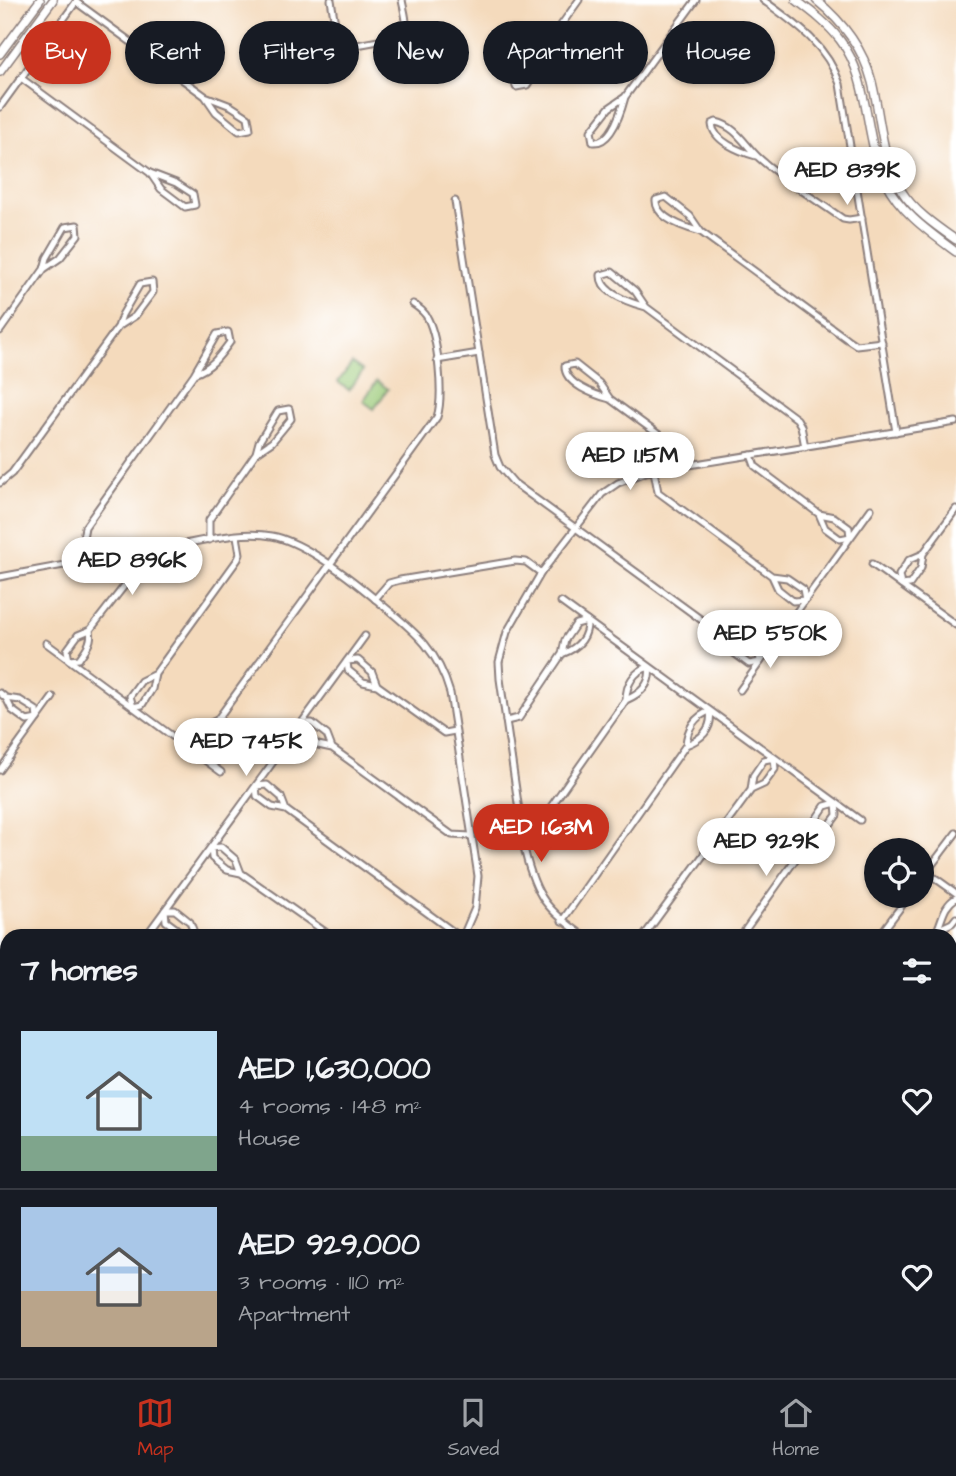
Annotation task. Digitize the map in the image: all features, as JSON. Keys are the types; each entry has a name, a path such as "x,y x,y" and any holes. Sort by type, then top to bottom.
{"main road":[{"path":"0,54 40,0"},
{"path":"0,72 53,0"},
{"path":"796,0 832,31 850,56 860,82 873,150 891,192 909,215 956,252"},
{"path":"816,0 843,25 860,50 872,83 887,158 902,192 930,221 956,240"}],"street":[{"path":"331,0 338,42 346,47 400,37 405,33 407,28 402,0"},
{"path":"564,21 579,0"},
{"path":"625,97 609,108 591,131 593,142 604,139 615,123 625,97 696,0"},
{"path":"763,0 814,38 834,68 842,97 896,432"},
{"path":"62,21 77,1 205,96 231,106 248,117 250,129 239,131 216,112 205,96"},
{"path":"549,42 527,85 516,87 514,76 533,53 549,42"},
{"path":"0,107 21,78"},
{"path":"29,84 150,173 176,183 193,194 195,205 185,207 161,189 150,173"},
{"path":"756,156 746,140 722,123 712,124 712,131 716,135 742,152 756,156 843,219 862,218"},
{"path":"701,232 690,216 666,197 656,200 659,211 675,222 701,232 856,345 882,342"},
{"path":"455,201 495,454 500,467 514,483 729,640 743,642 759,653 760,662"},
{"path":"0,331 44,269 47,258 65,227 77,225 78,235 60,258 44,269"},
{"path":"646,307 634,304 604,286 601,275 611,272 635,291 646,307 797,419 802,426 805,447"},
{"path":"0,484 12,473 118,327 140,284 152,282 153,292 135,316 118,327"},
{"path":"195,752 205,750 215,734 217,720 437,417 441,393 429,321 413,304"},
{"path":"86,560 83,538 85,527 194,374 217,334 228,332 230,342 218,358 205,370 194,374"},
{"path":"437,360 479,353"},
{"path":"610,399 598,396 568,377 565,366 575,364 599,383 610,399 677,448 681,466"},
{"path":"209,540 209,520 256,453 259,442 278,411 289,409 291,419 272,442 256,453"},
{"path":"574,929 547,906 532,880 521,826 500,679 502,646 514,616 541,573 602,494 618,483 654,471 681,466 956,422"},
{"path":"751,455 755,466 819,514 834,517 849,528 850,537"},
{"path":"654,471 658,492 772,576 787,578 803,589 805,600"},
{"path":"740,690 870,509"},
{"path":"901,585 910,584 921,568 923,554 956,509"},
{"path":"819,514 825,528 840,539 850,537"},
{"path":"0,577 209,540 264,535 290,541 309,551 375,599 422,639 438,661 450,693 478,876 471,921 466,929"},
{"path":"133,707 142,705 152,690 155,674 239,559 237,536"},
{"path":"69,660 67,650 78,635 90,630 139,567 138,552"},
{"path":"901,585 898,575 909,560 923,554"},
{"path":"375,599 389,583 506,562 526,562 541,573"},
{"path":"873,564 956,625"},
{"path":"772,576 778,589 793,601 805,600"},
{"path":"561,602 860,820"},
{"path":"506,721 519,718 562,654 565,640 576,624 587,621"},
{"path":"562,654 576,649 587,634 587,621"},
{"path":"69,660 79,659 89,643 90,630"},
{"path":"151,929 365,636"},
{"path":"729,640 734,653 749,664 760,662"},
{"path":"46,643 221,772"},
{"path":"347,660 348,670 363,682 377,685 444,733 456,731"},
{"path":"347,660 358,660 372,672 377,685"},
{"path":"521,826 543,818 626,700 628,685 639,670 649,667"},
{"path":"626,700 639,694 650,679 649,667"},
{"path":"133,707 130,696 142,681 155,674"},
{"path":"3,696 12,710 27,721 37,719"},
{"path":"3,696 20,700 36,710 37,719"},
{"path":"0,770 53,697"},
{"path":"687,745 700,739 711,724 710,711"},
{"path":"562,921 687,745 689,730 699,715 710,711"},
{"path":"195,752 193,741 204,726 217,720"},
{"path":"302,723 303,733 318,745 332,748 452,835 471,836"},
{"path":"302,723 313,723 327,735 332,748"},
{"path":"751,790 764,785 775,769 774,758"},
{"path":"649,929 751,790 753,776 764,760 774,758"},
{"path":"256,786 267,785 281,797 286,810"},
{"path":"256,786 257,796 272,807 286,810 451,929"},
{"path":"812,836 825,830 837,815 836,803"},
{"path":"746,929 812,836 814,821 825,806 836,803"},
{"path":"934,862 956,832"},
{"path":"211,848 221,847 236,860 241,873"},
{"path":"211,848 212,858 227,870 241,873 321,929"},
{"path":"935,878 956,895 941,915 939,929"},
{"path":"884,929 900,908"},
{"path":"165,911 176,910 190,922 193,929"},
{"path":"165,911 166,920 177,929"},
{"path":"939,929 956,918"}],"green space":[{"path":"352,363 363,371 349,390 338,382"},
{"path":"377,381 388,389 374,409 363,401"}]}
